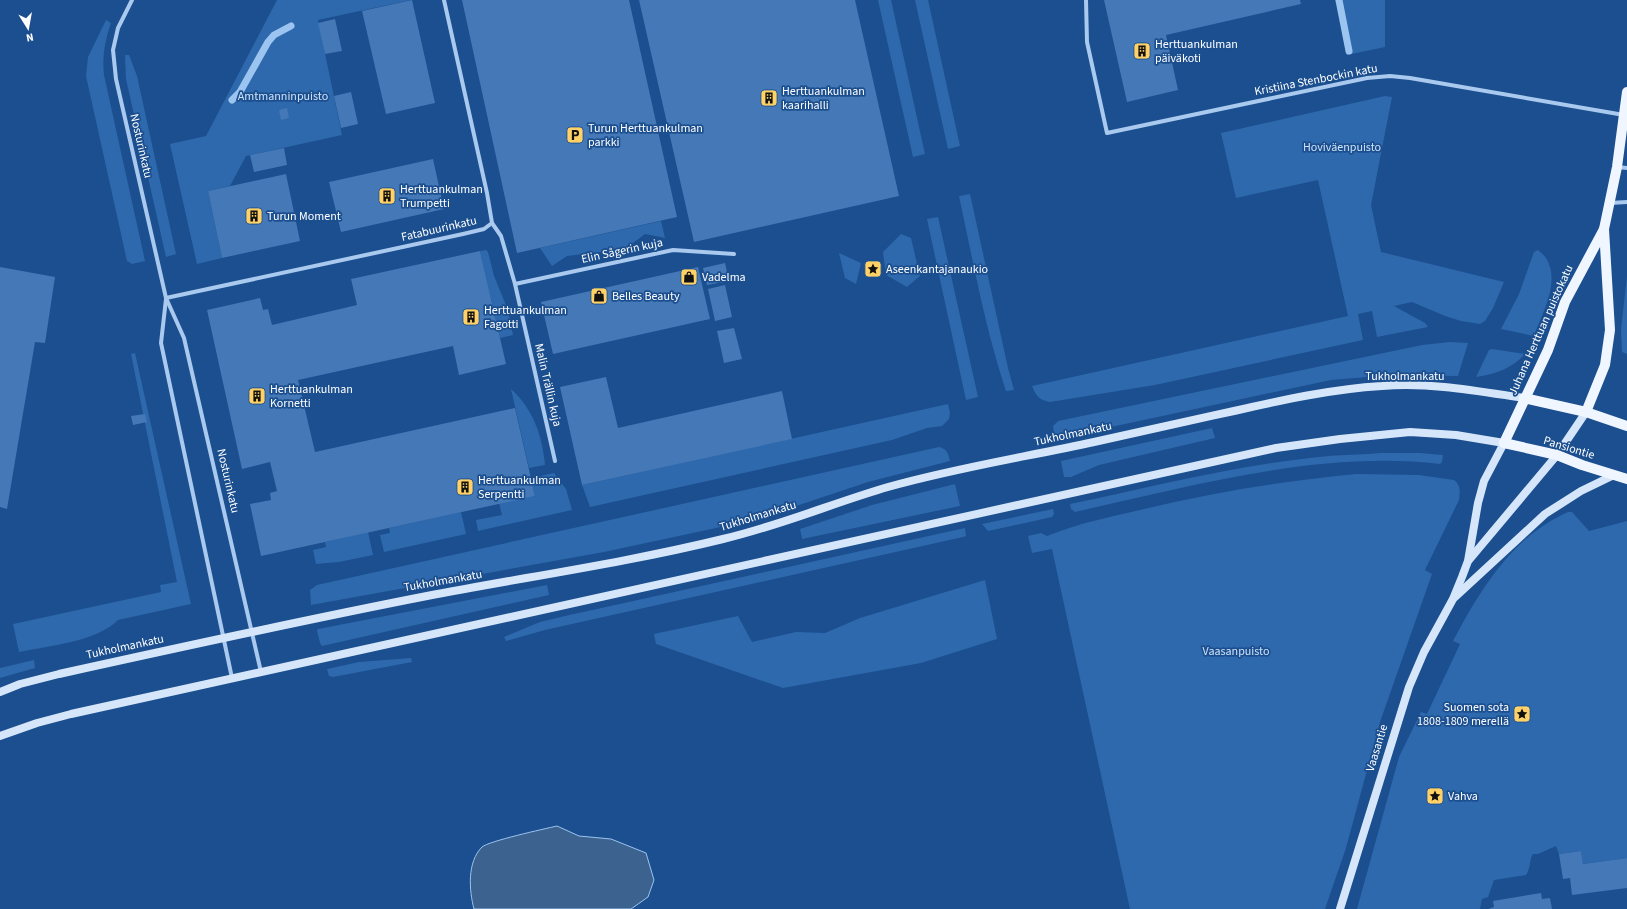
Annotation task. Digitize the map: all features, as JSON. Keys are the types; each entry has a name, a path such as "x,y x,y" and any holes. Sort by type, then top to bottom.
{"main road":[{"name":"Juhana Herttuan puistokatu","path":"1504,443 1548,350 1565,302 1604,229 1610,203 1622,168 1627,92"},
{"name":"Juhana Herttuan puistokatu","path":"1557,456 1586,412 1605,364 1610,330 1604,229"},
{"name":"Tukholmankatu","path":"0,692 20,684 59,674 223,638 425,596 653,555 726,539 891,486 962,469 1311,396 1385,386 1464,389 1524,398"},
{"path":"1524,398 1586,412 1627,426"},
{"path":"0,736 37,723 71,714 1276,448 1340,439 1410,432 1456,435 1504,443"},
{"name":"Pansiontie","path":"1504,443 1557,456 1627,479"},
{"name":"Vaasantie","path":"1340,909 1409,687 1424,652 1453,599 1468,561 1478,503 1484,481 1504,443"},
{"name":"Vaasantie","path":"1468,561 1557,456"},
{"name":"Vaasantie","path":"1453,599 1545,514 1581,491 1614,475"}],"street":[{"name":"Nosturinkatu","path":"132,0 118,28 113,50 116,79 166,298 184,338 261,672"},
{"name":"Fatabuurinkatu","path":"166,298 463,234 484,229 492,223 487,193 444,0"},
{"name":"Kristiina Stenbockin katu","path":"1086,0 1087,42 1107,133 1367,78 1390,76 1410,78 1625,115"},
{"path":"1610,203 1627,202"},
{"name":"Malin Trällin kuja","path":"492,223 501,236 515,284 555,461"},
{"name":"Elin Sågerin kuja","path":"515,284 673,250 734,254"},
{"name":"Nosturinkatu","path":"166,298 161,343 232,679"}],"green space":[{"name":"Amtmanninpuisto","path":"277,0 411,0 318,20 342,135 246,156 230,186 208,191 222,258 197,264 170,144 206,136"},
{"path":"878,0 891,0 925,154 913,157"},
{"path":"915,0 928,0 960,146 948,149"},
{"path":"1335,0 1385,0 1385,47 1347,55"},
{"path":"106,20 111,23 104,49 104,75 145,261 132,264 127,261 86,76 88,57"},
{"path":"125,55 129,55 137,76 176,254 166,257 126,79"},
{"name":"Hoviväenpuisto","path":"1385,96 1392,97 1371,205 1381,252 1504,282 1493,308 1485,321 1480,324 1461,321 1412,302 1394,306 1425,323 1428,327 1377,337 1372,311 1358,314 1363,340 1155,385 1050,402 1041,399 1037,395 1032,386 1348,316 1318,180 1236,198 1221,133"},
{"path":"970,194 1014,390 1006,391 980,294 959,196"},
{"path":"938,217 978,397 966,400 927,219"},
{"path":"661,221 665,238 645,234 625,249 567,256 552,266 540,248"},
{"path":"901,234 911,238 920,276 907,287 886,275 883,252"},
{"path":"486,250 488,252 494,276 508,310 513,335 500,338 480,251"},
{"path":"1538,250 1546,258 1552,277 1549,297 1534,336 1501,329 1519,294 1534,252"},
{"path":"839,253 861,263 856,284 845,278"},
{"path":"1627,276 1627,354 1622,352 1621,329"},
{"path":"1450,342 1468,343 1458,376 1392,375 1331,380 1055,439 1053,426 1058,421 1422,345"},
{"path":"1492,349 1525,354 1514,364 1503,370 1476,377 1489,350"},
{"path":"135,353 191,604 118,620 109,627 97,633 71,642 19,652 13,624 161,592 160,585 177,582 131,354"},
{"path":"511,389 519,397 531,414 542,443 545,465 529,468"},
{"path":"948,404 950,413 949,419 942,426 927,428 892,440 590,507 582,485"},
{"path":"1212,428 1215,438 1099,465 1071,477 1064,477 1061,461"},
{"path":"939,447 947,452 950,461 868,482 781,511 716,528 604,552 311,605 310,590 317,585"},
{"path":"1381,453 1420,453 1443,455 1442,462 1440,464 1395,461 1349,462 1303,466 1256,473 1075,512 1071,509 1070,504 1186,479 1273,463 1332,456"},
{"path":"554,473 566,489 572,510 478,531 476,520 502,515 499,503 535,496 531,478"},
{"name":"Vaasanpuisto","path":"1356,474 1419,475 1454,480 1459,486 1460,494 1459,500 1425,570 1432,574 1380,722 1346,848 1325,909 1130,909 1052,549 1032,553 1028,536 1041,533 1047,536 1071,527 1095,521 1223,492 1302,480"},
{"path":"955,484 960,506 802,539 800,529 872,505"},
{"path":"1053,509 1054,514 1052,517 988,531 982,524"},
{"path":"461,512 466,534 384,552 380,535 390,533 389,528"},
{"path":"1568,512 1572,512 1589,531 1627,521 1627,858 1583,864 1581,851 1559,854 1556,846 1538,854 1533,854 1529,870 1526,875 1494,880 1488,897 1482,899 1480,909 1357,909 1399,757 1421,712 1427,714 1460,644 1453,641 1481,592 1504,561 1531,534"},
{"path":"965,528 966,536 963,537 545,630 506,641 504,637 540,622 565,616"},
{"path":"368,532 373,555 339,562 316,564 313,550 326,547 325,542"},
{"path":"985,580 997,639 921,663 783,688 656,644 654,634 738,616 752,642 796,632 825,633 860,618"},
{"path":"547,585 549,595 322,646 317,631 318,629"},
{"path":"411,658 412,662 333,677 329,676 327,669 359,662"},
{"path":"34,660 35,668 0,678 0,668"}],"shaded area":[{"path":"557,826 579,836 611,839 646,853 654,880 648,897 631,909 474,909 470,876 474,860 482,847 487,844"}],"building":[{"path":"412,0 435,103 386,114 362,11"},
{"name":"Turun Herttuankulman parkki","path":"462,0 629,0 677,217 517,253"},
{"name":"Herttuankulman kaarihalli","path":"639,0 855,0 899,196 694,242"},
{"name":"Herttuankulman päiväkoti","path":"1104,0 1300,0 1301,4 1166,35 1178,90 1127,102"},
{"path":"335,19 342,51 325,54 318,23"},
{"path":"351,92 358,124 341,128 334,96"},
{"path":"287,108 289,118 281,120 279,110"},
{"path":"284,148 287,165 254,172 250,155"},
{"name":"Herttuankulman Trumpetti","path":"433,159 444,209 341,232 329,182"},
{"name":"Turun Moment","path":"286,174 300,241 222,258 208,191"},
{"path":"480,251 506,364 459,375 453,346 298,380 315,452 515,408 535,496 261,556 250,504 271,500 270,493 277,491 270,462 242,469 207,310 260,298 263,310 268,309 272,325 357,305 351,279"},
{"path":"725,263 729,281 707,285 703,268"},
{"path":"0,267 55,277 45,343 35,342 7,509 0,507"},
{"path":"698,267 710,319 553,354 541,302"},
{"path":"725,285 732,317 715,321 708,289"},
{"path":"734,328 742,359 724,363 717,331"},
{"path":"606,377 618,428 782,391 792,439 582,485 560,387"},
{"path":"145,414 147,422 133,425 131,416"},
{"path":"1581,851 1583,864 1627,858 1627,888 1572,895 1570,878 1563,879 1559,854"},
{"path":"1541,893 1542,899 1550,898 1552,909 1488,909 1494,907 1493,901"}],"waterway":[{"path":"1339,0 1349,51"},
{"path":"232,100 240,92 268,42 274,35 291,26"}],"place":[{"name":"Herttuankulman päiväkoti","path":"1142,51"},
{"name":"Herttuankulman kaarihalli","path":"769,98"},
{"name":"Turun Herttuankulman parkki","path":"575,135"},
{"name":"Herttuankulman Trumpetti","path":"387,196"},
{"name":"Turun Moment","path":"254,216"},
{"name":"Aseenkantajanaukio","path":"873,269"},
{"name":"Vadelma","path":"689,277"},
{"name":"Belles Beauty","path":"599,296"},
{"name":"Herttuankulman Fagotti","path":"471,317"},
{"name":"Herttuankulman Kornetti","path":"257,396"},
{"name":"Herttuankulman Serpentti","path":"465,487"},
{"name":"Suomen sota 1808-1809 merellä","path":"1522,714"},
{"name":"Vahva","path":"1435,796"}]}
